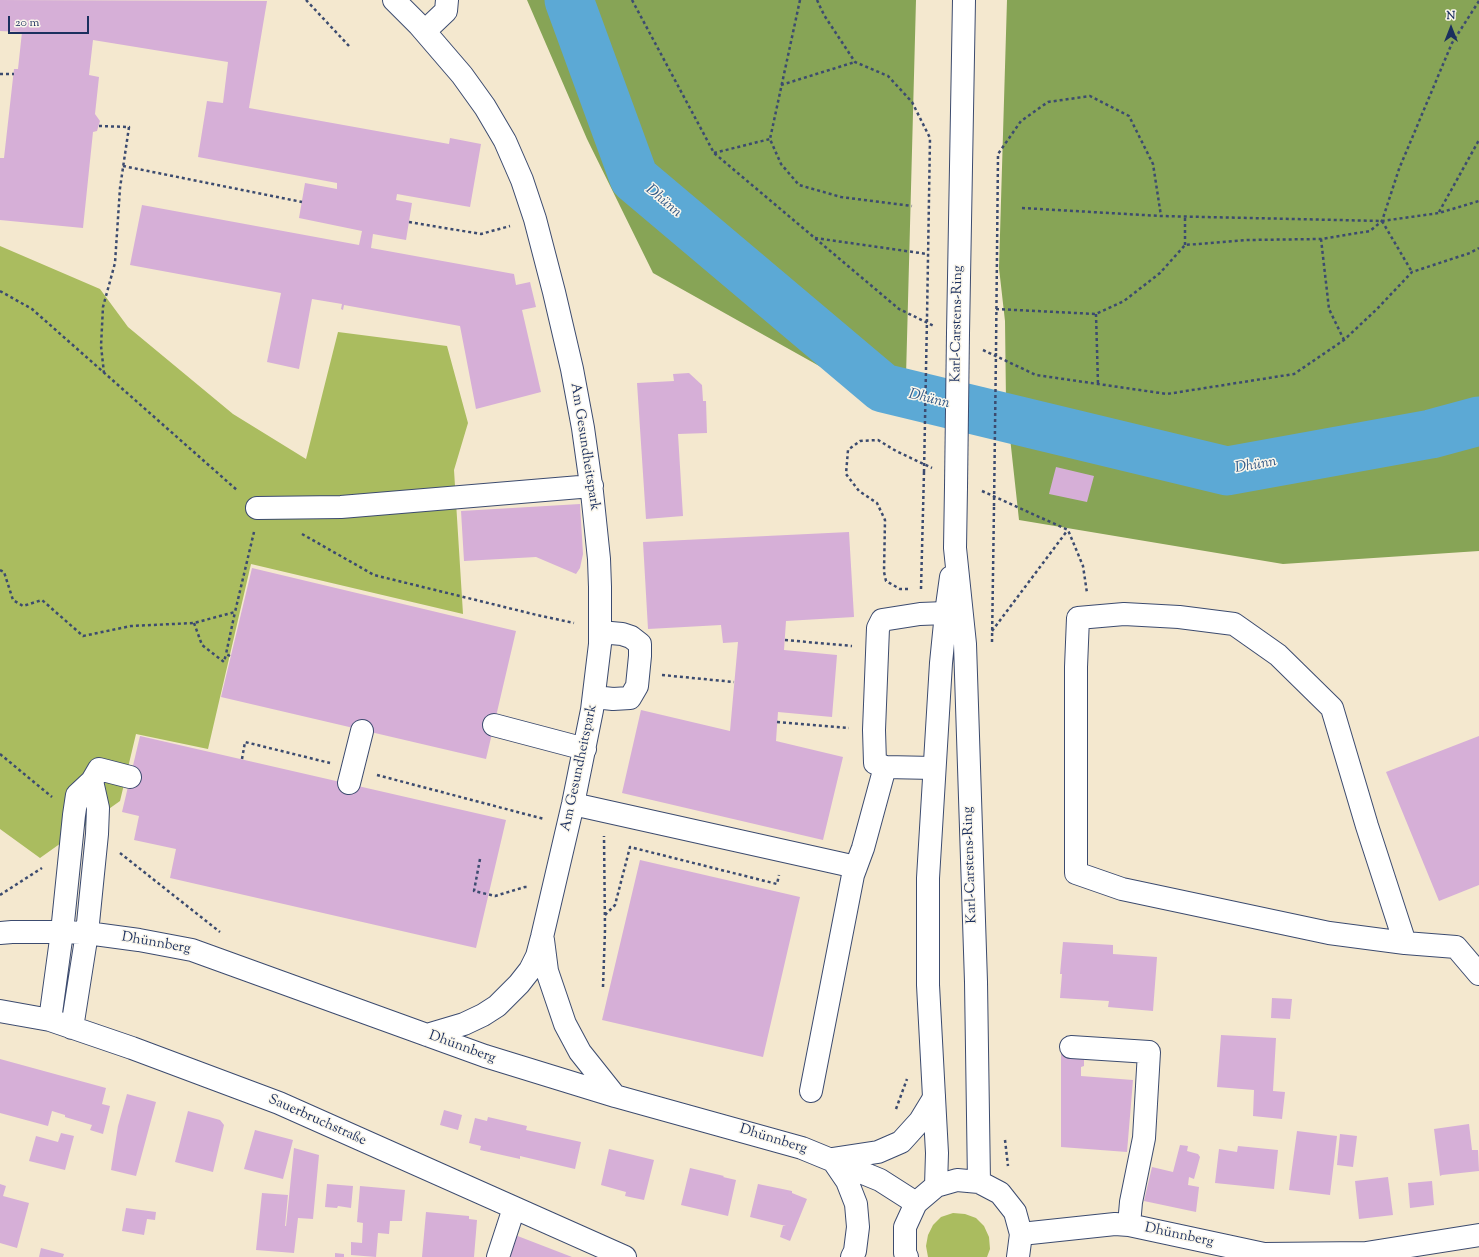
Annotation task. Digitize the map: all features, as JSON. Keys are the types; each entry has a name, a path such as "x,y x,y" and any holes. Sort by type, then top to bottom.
{"street":[{"name":"Am Gesundheitspark","path":"394,0 425,31 462,75 485,107 505,141 522,180 535,219 572,369 592,486 599,559 600,632 594,697 585,750 537,956 530,970 497,1006 464,1024 427,1035"},
{"path":"425,31 446,11 447,0"},
{"name":"Karl-Carstens-Ring","path":"936,1186 937,1152 928,985 928,878 934,768 946,613 955,548 964,0"},
{"name":"Karl-Carstens-Ring","path":"961,195 974,0"},
{"path":"257,508 341,507 592,486"},
{"name":"Karl-Carstens-Ring","path":"955,548 966,652 976,982 979,1182"},
{"path":"934,768 885,767 875,763 874,730 878,628 882,620 920,614 946,613"},
{"path":"1405,943 1367,826 1332,708 1278,655 1234,624 1179,617 1124,614 1078,618 1076,667 1076,874 1122,889 1329,933 1405,943 1456,947 1479,974"},
{"path":"594,697 613,699 630,698 637,686 639,673 640,644 631,637 622,634 600,632"},
{"path":"494,725 585,750"},
{"path":"351,776 362,731"},
{"path":"811,1091 853,875 877,801 885,767"},
{"path":"50,1020 62,932 77,795 92,782 99,769 130,776"},
{"path":"72,1028 87,933 97,834 98,808 92,782"},
{"path":"573,804 856,867"},
{"name":"Dhünnberg","path":"0,933 87,933 139,940 192,950 485,1056 614,1096 795,1146 832,1159 880,1180 916,1203"},
{"name":"Am Gesundheitspark","path":"542,937 548,971 565,1024 580,1052 614,1096"},
{"name":"Sauerbruchstraße","path":"0,1011 50,1020 279,1103 624,1257"},
{"path":"1071,1048 1149,1052 1144,1138 1130,1202 1129,1225"},
{"path":"852,1257 855,1251 858,1227 856,1204 846,1181 832,1159 878,1152 901,1142 920,1121 934,1098"},
{"path":"907,1257 905,1253 904,1227 916,1203 936,1186 957,1180 979,1182 1000,1193 1005,1199 1014,1212 1021,1234 1018,1257"},
{"path":"498,1257 514,1208"},
{"name":"Dhünnberg","path":"1021,1234 1115,1224 1129,1225 1264,1254 1366,1253 1479,1235"}],"path":[{"path":"306,0 349,46"},
{"path":"632,0 714,153 899,309"},
{"path":"800,0 770,139 781,164 799,185 841,197 912,206"},
{"path":"817,0 824,15 855,62 888,76 912,102 930,138 924,472"},
{"path":"1184,245 1248,240 1321,239 1370,231 1382,221 1399,169 1452,43 1479,0"},
{"path":"781,85 855,62"},
{"path":"0,74 14,74"},
{"path":"994,506 998,154 1021,121 1048,102 1090,96 1129,116 1153,164 1161,216"},
{"path":"99,126 129,127 123,166 115,264 103,307 101,346 105,373"},
{"path":"714,153 770,139"},
{"path":"1439,213 1479,140"},
{"path":"123,166 302,202"},
{"path":"1022,208 1161,216 1382,221 1439,213 1479,201"},
{"path":"996,309 1096,314 1124,301 1160,273 1184,245 1185,216"},
{"path":"409,222 481,234 535,219"},
{"path":"1382,221 1412,272"},
{"path":"815,238 927,254"},
{"path":"1321,239 1329,310 1344,340"},
{"path":"1036,375 1168,394 1294,374 1344,340 1377,310 1412,272 1470,253 1479,248"},
{"path":"1096,314 1098,384"},
{"path":"921,589 900,588 886,581 884,572 885,520 877,503 859,491 846,474 848,450 860,441 878,440 896,451 937,470"},
{"path":"978,490 1068,530 1083,566 1088,598 1093,617"},
{"path":"194,623 202,645 224,662 253,540 257,508"},
{"path":"992,631 1068,530"},
{"path":"0,570 4,572 13,600 23,606 42,600 83,636 131,626 194,623 235,612"},
{"path":"784,640 877,648"},
{"path":"226,654 230,656"},
{"path":"639,673 734,682"},
{"path":"777,722 874,730"},
{"path":"242,759 245,742 351,776 568,826"},
{"path":"0,754 74,815"},
{"path":"603,987 605,915 604,811"},
{"path":"97,834 225,936"},
{"path":"605,915 615,905 630,847 777,884 780,869"},
{"path":"0,895 70,851"},
{"path":"480,859 474,892 495,896 525,886 552,892"}],"green space":[{"path":"527,0 916,0 905,414 653,273 587,139"},
{"path":"1007,0 1479,0 1479,551 1283,564 1019,520 1006,401 1005,321 999,268"},
{"path":"0,246 100,289 128,327 233,414 306,459 338,332 447,346 468,423 454,470 463,614 251,564 208,749 136,734 120,801 40,858 0,829"},
{"path":"953,1213 965,1214 976,1218 984,1226 989,1237 990,1249 987,1257 928,1257 926,1246 928,1235 933,1225 941,1217"}],"building":[{"path":"0,0 267,1 249,108 449,144 450,138 481,144 470,207 397,194 396,200 412,203 406,240 373,234 371,248 514,274 516,285 530,282 536,307 522,310 541,392 476,409 460,326 344,305 343,310 341,309 342,304 312,299 299,369 267,362 281,293 130,265 142,205 359,245 362,231 299,218 305,183 337,189 337,183 198,157 207,101 223,103 228,62 93,40 89,75 99,77 95,114 100,121 97,131 93,132 83,228 0,220 0,158 4,158 14,69 18,69 22,32 0,31"},
{"path":"689,373 702,385 703,401 706,401 707,433 678,434 683,516 646,519 637,383 674,381 673,374"},
{"path":"1056,467 1094,476 1087,502 1049,494"},
{"path":"580,504 583,554 580,568 576,574 536,557 464,561 461,511"},
{"path":"849,532 854,617 786,621 784,650 837,655 832,717 778,712 776,741 843,757 823,840 622,793 641,710 730,731 738,642 723,643 721,625 648,629 643,542"},
{"path":"252,568 516,631 486,759 221,697"},
{"path":"140,736 506,820 476,948 170,878 176,849 134,840 139,816 122,812"},
{"path":"1479,736 1479,885 1439,901 1386,772"},
{"path":"640,860 800,897 763,1057 602,1020"},
{"path":"1063,942 1113,945 1113,954 1157,957 1153,1011 1108,1007 1109,1001 1060,998 1062,974 1060,974"},
{"path":"1272,998 1292,999 1290,1019 1271,1018"},
{"path":"1221,1035 1276,1038 1273,1091 1285,1092 1282,1119 1253,1116 1254,1090 1217,1087"},
{"path":"1061,1051 1084,1052 1084,1066 1081,1067 1081,1076 1133,1080 1127,1152 1061,1147"},
{"path":"0,1059 106,1088 102,1104 110,1106 103,1134 90,1130 92,1125 65,1117 65,1115 52,1111 48,1126 0,1113"},
{"path":"127,1094 156,1102 136,1176 111,1170 118,1126"},
{"path":"444,1110 462,1115 458,1130 440,1125"},
{"path":"188,1111 220,1120 224,1125 213,1172 175,1162"},
{"path":"488,1117 527,1126 526,1130 581,1142 575,1169 520,1156 520,1159 480,1150 481,1146 469,1143 475,1118 487,1121"},
{"path":"1469,1124 1472,1150 1478,1150 1479,1171 1440,1176 1434,1129"},
{"path":"255,1130 293,1140 283,1179 244,1169"},
{"path":"1297,1131 1337,1136 1330,1195 1289,1190"},
{"path":"61,1133 74,1136 65,1170 29,1161 36,1136 58,1142"},
{"path":"1340,1134 1357,1136 1353,1167 1337,1165"},
{"path":"1180,1145 1188,1146 1187,1151 1198,1154 1200,1157 1194,1179 1189,1177 1188,1185 1199,1187 1196,1212 1144,1201 1152,1167 1173,1172"},
{"path":"1238,1146 1278,1150 1274,1189 1215,1183 1219,1149 1237,1152"},
{"path":"294,1148 319,1155 313,1219 298,1218 294,1253 256,1250 262,1193 288,1195 286,1226"},
{"path":"609,1149 654,1160 644,1200 625,1196 626,1192 601,1185"},
{"path":"690,1168 736,1180 728,1216 681,1205"},
{"path":"1388,1177 1393,1215 1359,1219 1355,1181"},
{"path":"1432,1181 1434,1205 1410,1208 1408,1183"},
{"path":"0,1184 6,1186 3,1196 29,1203 17,1248 0,1243"},
{"path":"327,1184 353,1186 351,1208 338,1206 337,1208 325,1207"},
{"path":"758,1184 792,1191 792,1193 807,1199 790,1241 780,1237 783,1226 786,1226 750,1217"},
{"path":"360,1186 405,1190 402,1221 390,1221 389,1234 378,1233 376,1257 351,1255 351,1242 362,1243 363,1223 357,1222"},
{"path":"126,1208 156,1212 155,1220 147,1219 144,1235 122,1231"},
{"path":"426,1212 469,1216 469,1219 477,1220 474,1257 422,1257"},
{"path":"515,1235 572,1257 506,1257"},
{"path":"41,1248 64,1254 63,1257 39,1257"},
{"path":"335,1253 344,1254 344,1257 335,1257"}],"waterway":[{"name":"Dhünn","path":"569,0 634,178 883,388 1227,471 1431,434 1479,421"}]}
